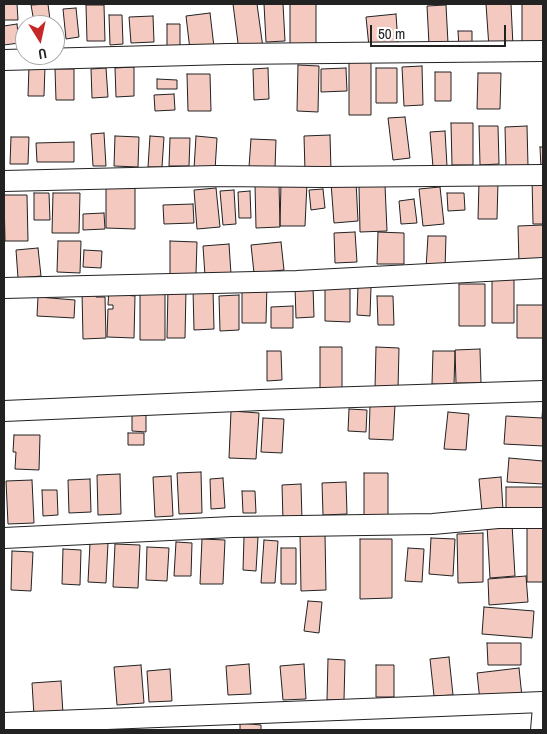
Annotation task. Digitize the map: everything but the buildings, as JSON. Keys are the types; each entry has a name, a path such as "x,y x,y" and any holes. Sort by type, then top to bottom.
{"street":[{"path":"4,60 228,54 543,51"},
{"path":"4,181 216,176 543,176"},
{"path":"4,288 296,281 543,268"},
{"path":"4,411 543,391"},
{"path":"4,538 232,527 410,525 498,518 543,518"},
{"path":"4,724 543,702"},
{"path":"541,730 543,707"}]}
